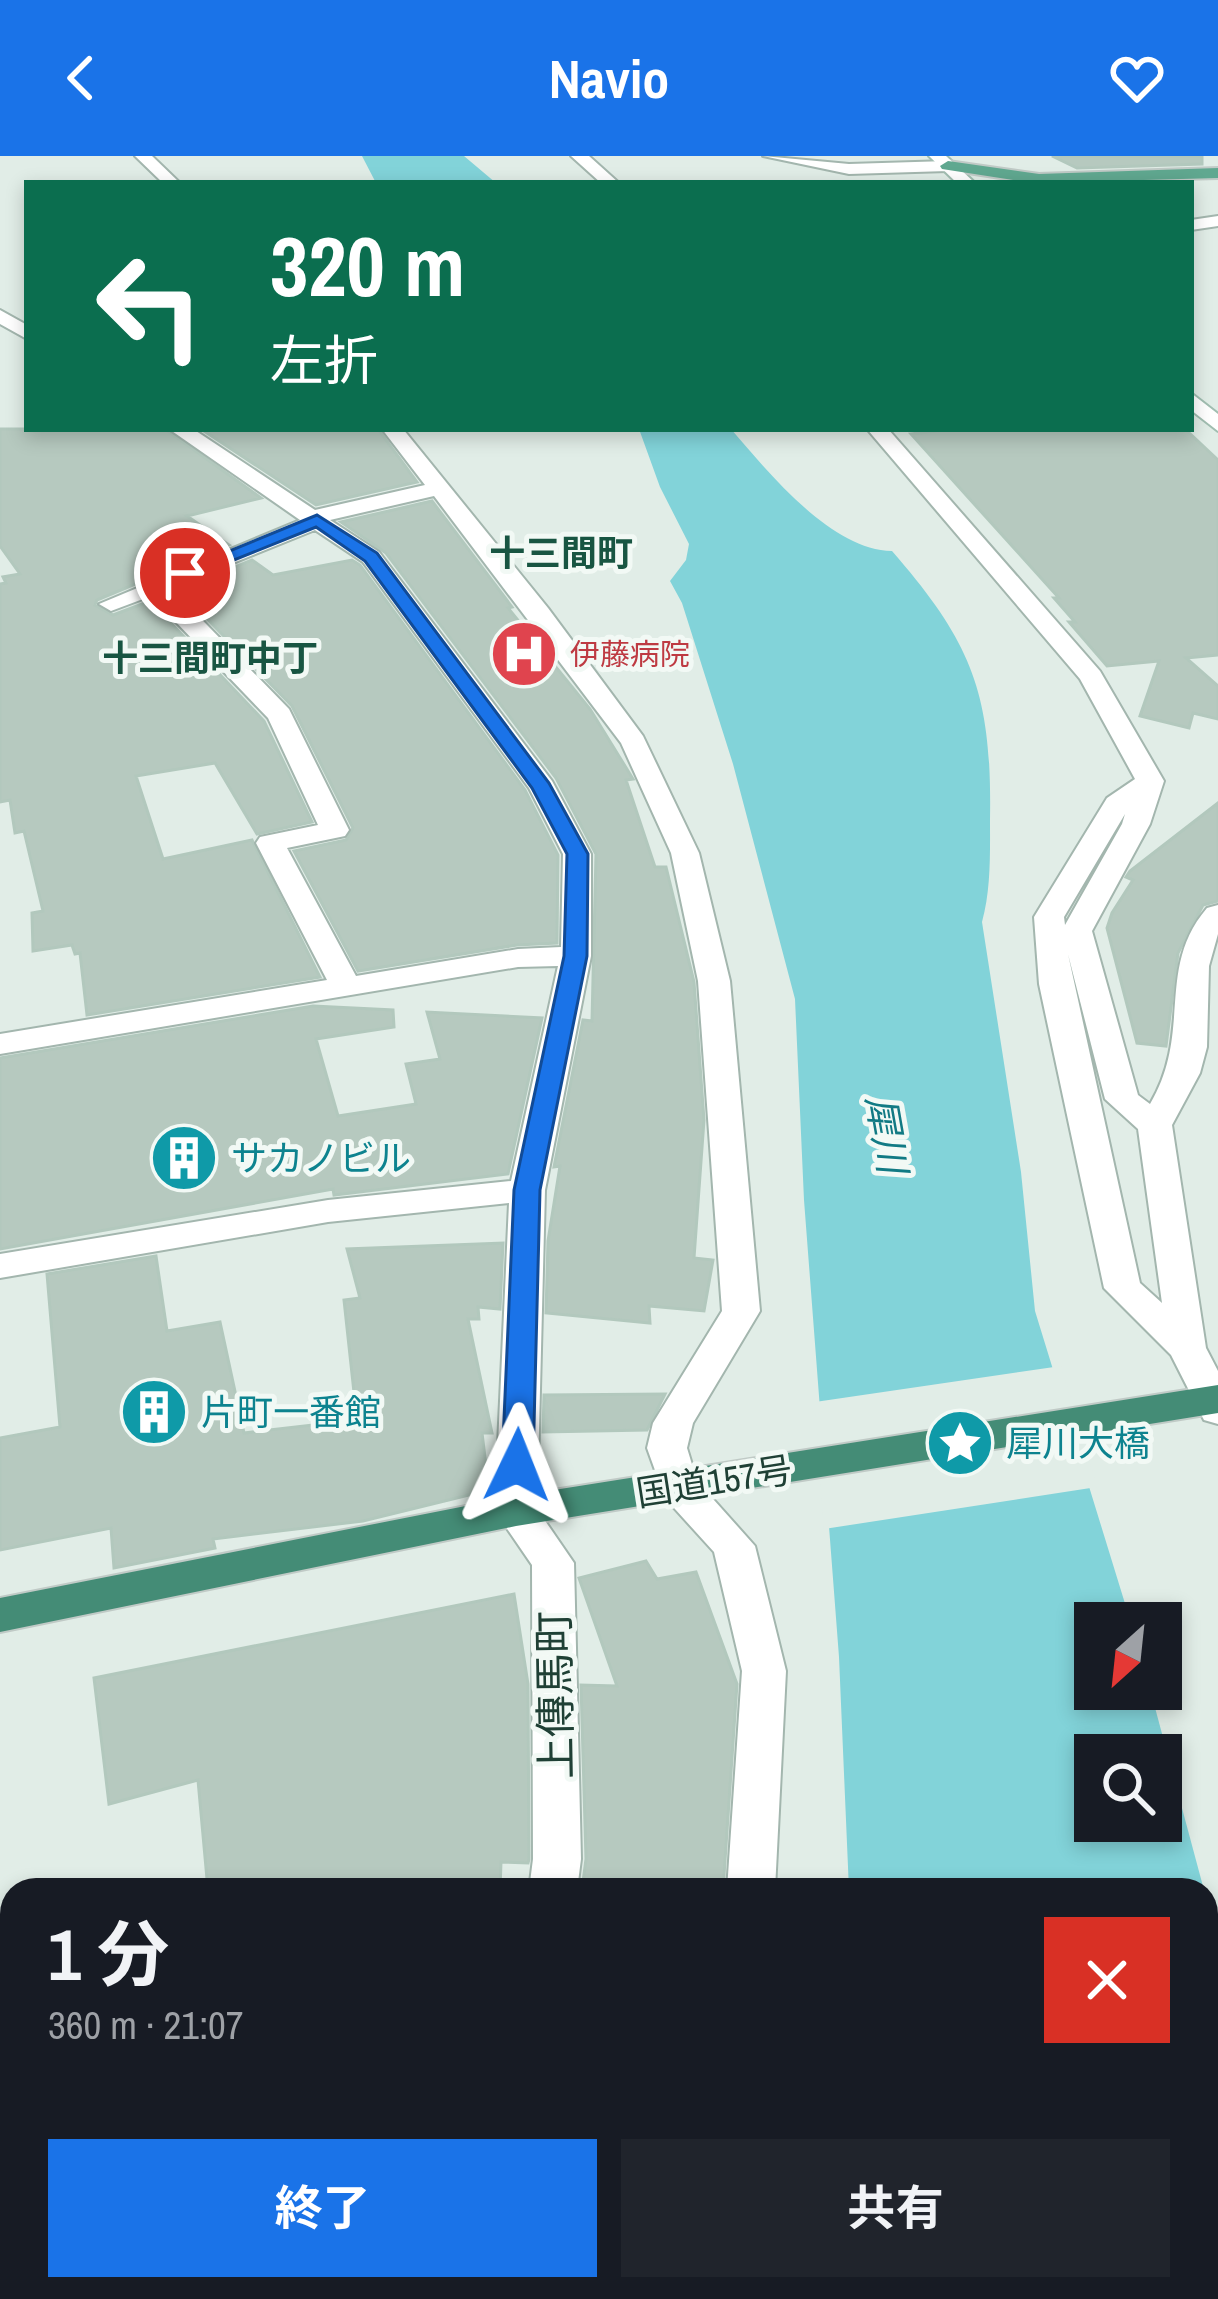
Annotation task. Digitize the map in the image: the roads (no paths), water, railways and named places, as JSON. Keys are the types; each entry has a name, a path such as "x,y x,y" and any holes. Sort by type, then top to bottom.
{"highway":[{"name":"国道157号","path":"0,1616 516,1511 1207,1404"}],"main road":[{"path":"943,161 1040,179 1218,173"}],"street":[{"path":"143,156 169,180"},
{"path":"579,156 607,180"},
{"path":"771,156 849,169 943,161"},
{"path":"1194,402 1218,425"},
{"path":"184,432 371,557 542,788 578,854 576,956 527,1190 516,1511"},
{"path":"394,432 634,742 685,853 714,981 741,1310 673,1423 668,1448 679,1487 734,1546 764,1671 752,1878"},
{"path":"880,432 1091,676 1150,781 1136,824 1077,931 1122,1099 1155,1125"},
{"path":"110,604 315,519 440,488"},
{"path":"154,586 280,716 326,811 335,830 270,843 347,989"},
{"path":"1150,781 1117,804 1049,917 1055,984 1123,1288 1186,1348"},
{"path":"1207,1404 1186,1348 1155,1125 1186,1067 1193,1023 1192,971 1204,927 1218,914"},
{"path":"0,1043 518,958 576,956"},
{"path":"0,1266 328,1211 527,1190"},
{"name":"上傳馬町","path":"516,1511 553,1563 555,1878"}],"water":[{"path":"362,156 464,156 492,180 374,180"},
{"name":"犀川","path":"640,432 734,432 824,524 846,538 892,551 942,615 972,674 990,777 989,872 982,922 1021,1172 1035,1311 1125,1602 1074,1602 1074,1710 1156,1710 1162,1734 1074,1734 1074,1842 1182,1842 1182,1808 1201,1878 848,1878 839,1657 804,1200 795,999 733,764 682,603 670,581 686,560 689,544 660,487"}],"place":[{"name":"伊藤病院","path":"524,654"},
{"name":"サカノビル","path":"184,1158"},
{"name":"片町一番館","path":"154,1412"},
{"name":"犀川大橋","path":"960,1443"}],"district":[{"name":"十三間町","path":"561,553"},
{"name":"十三間町中丁","path":"210,658"}]}
